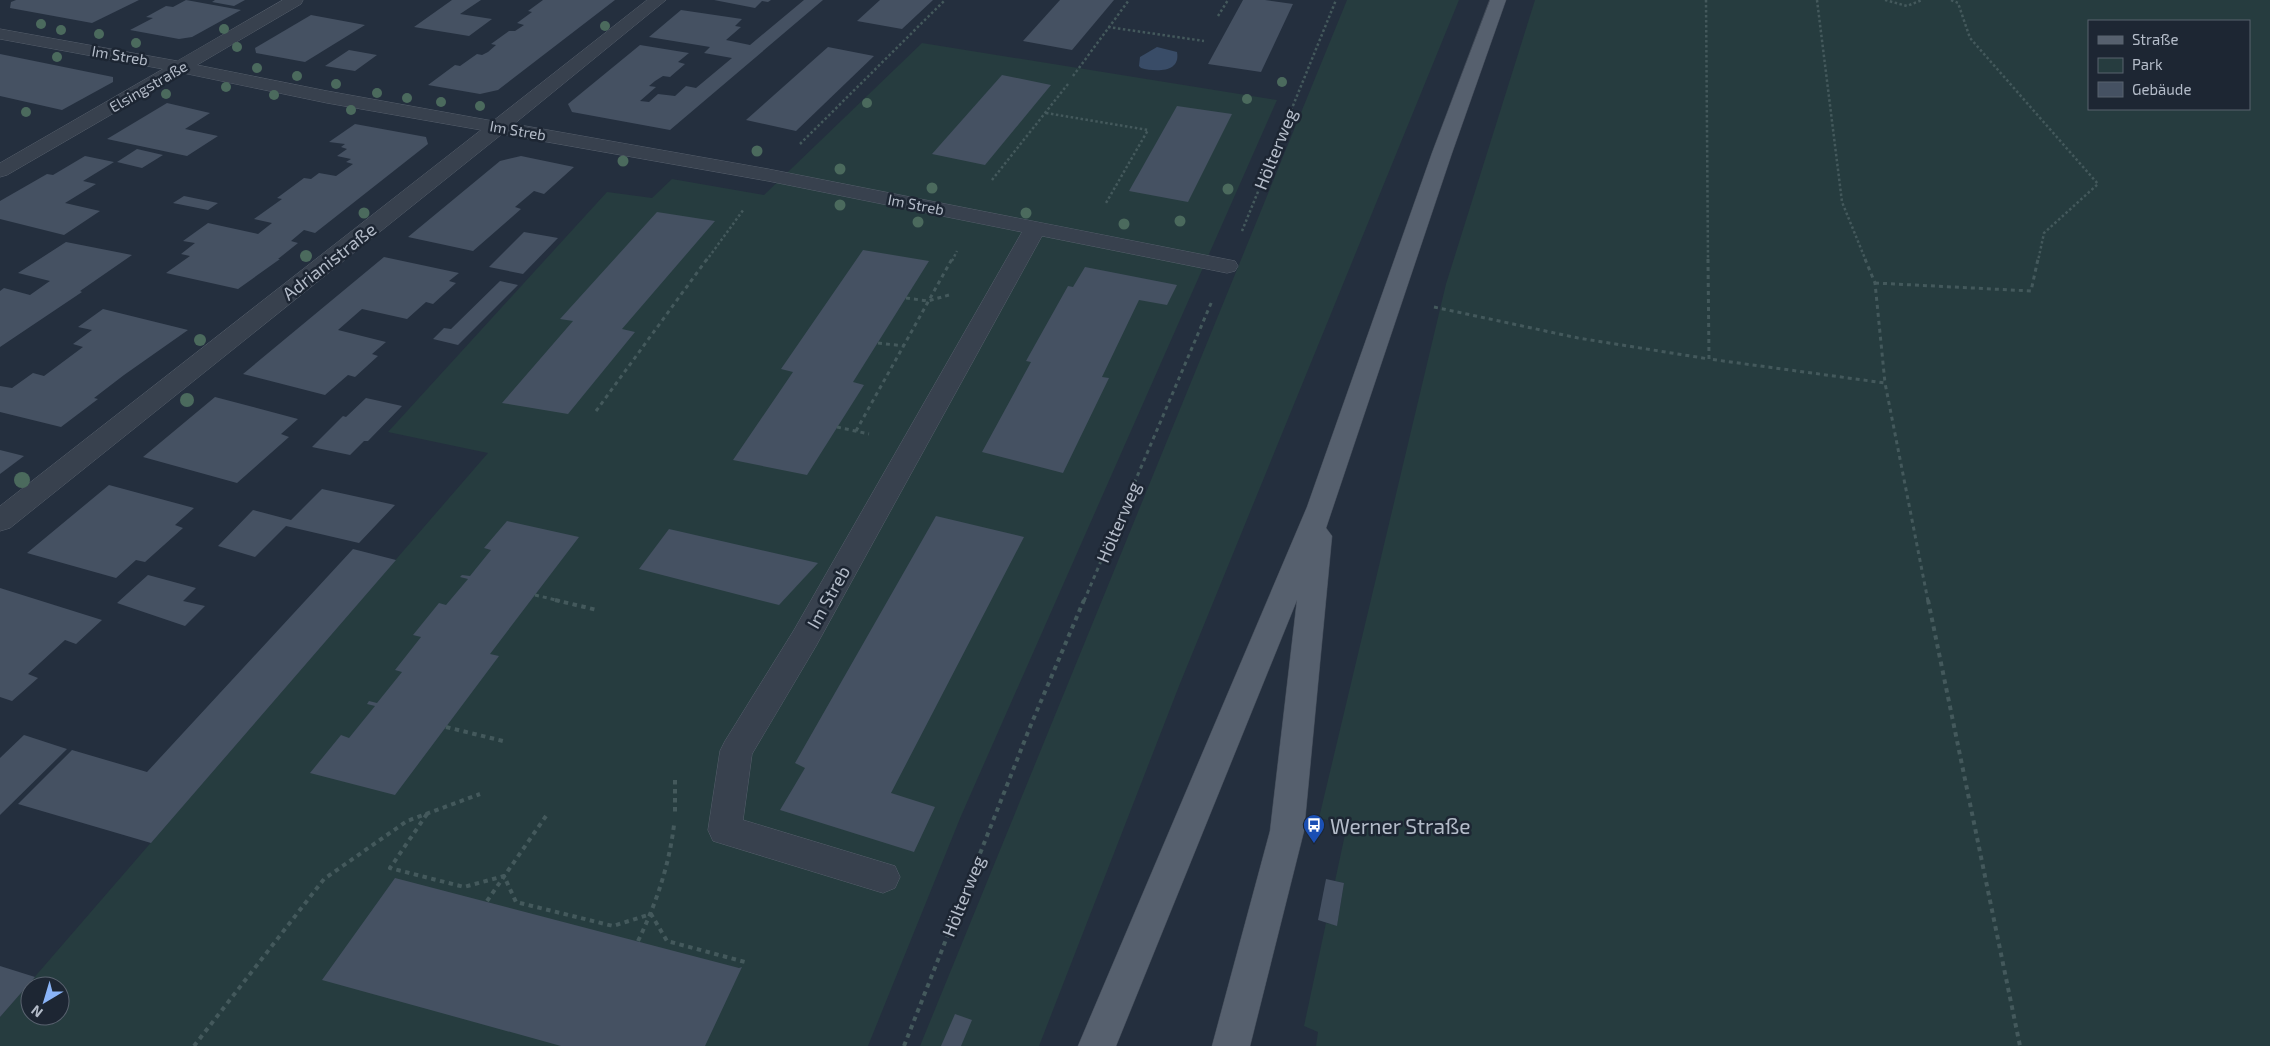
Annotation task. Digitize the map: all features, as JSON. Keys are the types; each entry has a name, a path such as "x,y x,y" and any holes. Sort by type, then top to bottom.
{"main road":[{"path":"1097,1046 1321,507 1392,298 1498,0"},
{"path":"1231,1046 1287,831 1321,507"}],"street":[{"name":"Elsingstraße","path":"0,171 295,0"},
{"name":"Adrianistraße","path":"0,520 658,0"},
{"name":"Im Streb","path":"0,34 181,67 327,97 768,175 1227,266"},
{"name":"Im Streb","path":"883,877 725,830 736,751 804,638 1035,228"}],"path":[{"path":"1073,76 1129,0"},
{"path":"1218,16 1228,0"},
{"name":"Hölterweg","path":"904,1046 1030,727 1227,266 1336,0"},
{"path":"1706,0 1709,359"},
{"path":"1817,0 1842,202 1875,283 1886,383 1952,721 2020,1046"},
{"path":"1885,0 1907,6 1922,0"},
{"path":"1875,283 2031,291 2044,233 2098,184 1970,38 1958,3 1951,0"},
{"path":"1108,27 1204,41"},
{"path":"856,431 904,346 971,215 1068,84"},
{"path":"1046,113 1148,130 1087,238"},
{"path":"1392,298 1578,338 1709,359 1886,383"},
{"path":"878,342 904,346"},
{"path":"535,595 597,610"},
{"path":"446,727 503,741"},
{"path":"638,940 651,914 664,877 673,842 676,808 675,780"},
{"path":"194,1046 324,879 407,821 480,794"},
{"path":"427,814 390,868 464,887 504,876"},
{"path":"487,901 546,816"},
{"path":"504,876 516,902 613,926 651,914"},
{"path":"651,914 667,941 745,962"}],"green space":[{"path":"1347,0 1459,0 1179,686 1039,1046 920,1046"},
{"path":"1535,0 2270,0 2270,1046 1316,1046 1318,1032 1304,1026 1326,923 1337,925 1344,883 1335,881 1347,825 1319,818 1446,284"},
{"path":"922,43 1277,100 961,816 868,1046 0,1046 0,1017 20,994 20,1026 70,1026 70,976 35,976 488,453 388,432 607,192 652,198 672,179 764,195"}],"water":[{"path":"1157,47 1177,52 1175,64 1160,70 1141,68 1139,66 1140,57"}],"building":[{"path":"16,0 139,0 92,23 10,8 11,2"},
{"path":"186,0 241,10 192,37 179,39 130,30 153,18 146,17 166,6 173,7"},
{"path":"215,0 245,0 234,6 212,2"},
{"path":"452,0 481,0 460,14 492,19 469,36 414,27"},
{"path":"543,0 615,0 498,90 480,94 428,85 455,65 460,66 477,54 482,55 488,52 496,45 491,44 509,31 515,31 524,25 517,23 532,12 528,11"},
{"path":"714,0 771,0 768,2 762,1 755,8"},
{"path":"804,0 823,0 670,130 572,112 568,104 640,45 689,53 678,62 685,64 670,77 663,76 655,81 649,86 656,87 640,101 649,102 658,94 675,96 686,86 696,88 732,58 704,53 710,47 649,37 681,10 742,19 735,26 741,27 726,40 750,45"},
{"path":"880,0 933,0 902,29 857,21"},
{"path":"1060,0 1114,0 1072,50 1023,41"},
{"path":"1243,0 1265,0 1293,4 1261,72 1208,64"},
{"path":"311,15 365,25 305,62 256,53 255,48"},
{"path":"828,47 874,56 796,131 746,120"},
{"path":"349,50 377,55 355,71 325,66"},
{"path":"0,54 113,77 113,82 62,110 0,96"},
{"path":"1002,75 1051,85 985,165 932,154"},
{"path":"167,103 210,113 185,129 218,136 187,156 107,139"},
{"path":"1177,106 1232,114 1188,202 1129,191"},
{"path":"355,124 426,137 428,144 315,233 304,230 291,241 298,243 278,259 280,259 238,289 166,273 190,256 181,254 195,243 183,241 208,223 258,234 272,223 254,219 282,199 277,198 304,178 311,179 319,173 336,176 353,164 346,162 351,159 337,156 347,149 341,147 345,144 329,142"},
{"path":"137,149 163,155 142,168 117,162"},
{"path":"85,156 114,162 83,181 96,184 65,203 100,211 64,235 0,219 0,201 47,174 53,175"},
{"path":"521,156 574,167 544,194 534,191 515,207 521,209 473,251 408,237 500,161"},
{"path":"184,196 218,203 208,210 173,203"},
{"path":"657,212 715,221 622,329 635,332 568,414 502,403 573,321 560,319"},
{"path":"524,232 558,238 523,274 489,267"},
{"path":"66,242 132,255 80,291 82,292 0,347 0,291 4,288 30,295 50,281 18,273"},
{"path":"863,250 929,261 853,382 864,385 807,475 733,460 793,372 781,369"},
{"path":"384,257 459,273 449,281 456,283 433,304 426,302 407,319 362,309 338,330 386,342 372,354 378,356 355,377 348,375 325,395 243,374"},
{"path":"1085,267 1177,285 1167,305 1139,300 1102,377 1109,378 1063,473 982,452 1031,362 1026,361 1068,286 1073,287"},
{"path":"500,281 518,285 458,345 433,339 444,328 451,329"},
{"path":"103,309 188,330 124,375 94,398 98,399 61,427 0,412 0,386 12,388 33,373 44,376 83,347 73,344 92,330 78,327"},
{"path":"215,397 298,419 281,434 289,437 237,483 143,457"},
{"path":"366,398 402,406 368,441 364,441 350,455 312,447 343,416 346,417"},
{"path":"0,450 24,456 0,474"},
{"path":"109,485 194,508 175,525 183,528 145,562 136,560 116,578 27,553"},
{"path":"322,489 395,505 359,543 286,526 255,557 218,546 253,510 291,520"},
{"path":"936,516 1024,537 891,793 935,807 914,852 780,810 805,768 795,763"},
{"path":"507,521 579,537 490,654 499,656 395,795 310,773 341,735 349,738 375,706 367,704 369,701 377,703 402,672 395,670 421,637 413,635 439,603 446,605 468,579 460,577 462,575 470,576 491,550 484,548"},
{"path":"669,529 818,563 779,605 639,569"},
{"path":"353,549 396,560 151,843 18,804 72,750 147,772"},
{"path":"148,575 196,588 183,601 205,606 185,626 117,603"},
{"path":"0,588 102,620 76,644 65,640 28,674 38,678 12,701 0,697"},
{"path":"24,735 67,749 0,815 0,758"},
{"path":"395,878 739,968 742,967 705,1046 561,1046 322,980"},
{"path":"1326,879 1344,883 1337,926 1318,920"},
{"path":"0,966 32,976 20,976 20,994 0,1017"},
{"path":"955,1014 972,1020 961,1046 941,1046"}],"place":[{"name":"Werner Straße","path":"1314,844"}]}
